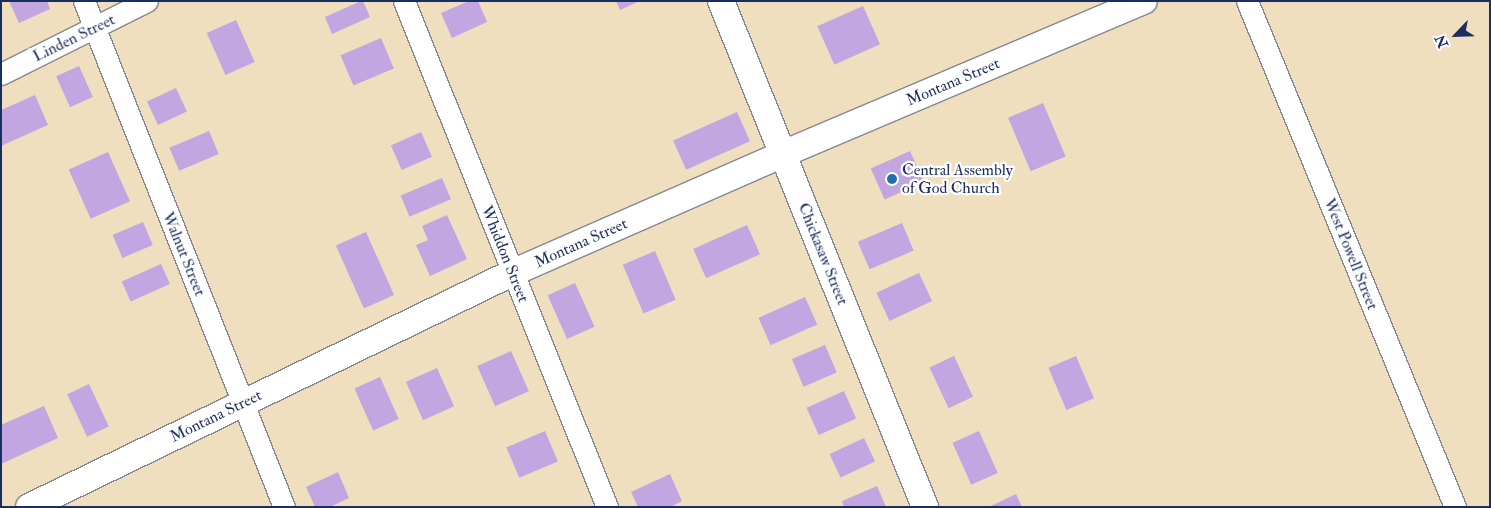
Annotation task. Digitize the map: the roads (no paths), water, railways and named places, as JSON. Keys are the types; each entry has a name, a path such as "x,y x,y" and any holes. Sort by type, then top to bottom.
{"street":[{"name":"Walnut Street","path":"84,1 284,507"},
{"name":"Linden Street","path":"1,74 147,1"},
{"name":"Whiddon Street","path":"404,1 607,507"},
{"name":"Chickasaw Street","path":"721,1 924,507"},
{"name":"Montana Street","path":"29,507 512,273 783,154 1144,1"},
{"name":"West Powell Street","path":"1246,1 1455,507"}],"place":[{"name":"Central Assembly of God Church","path":"892,179"}]}
